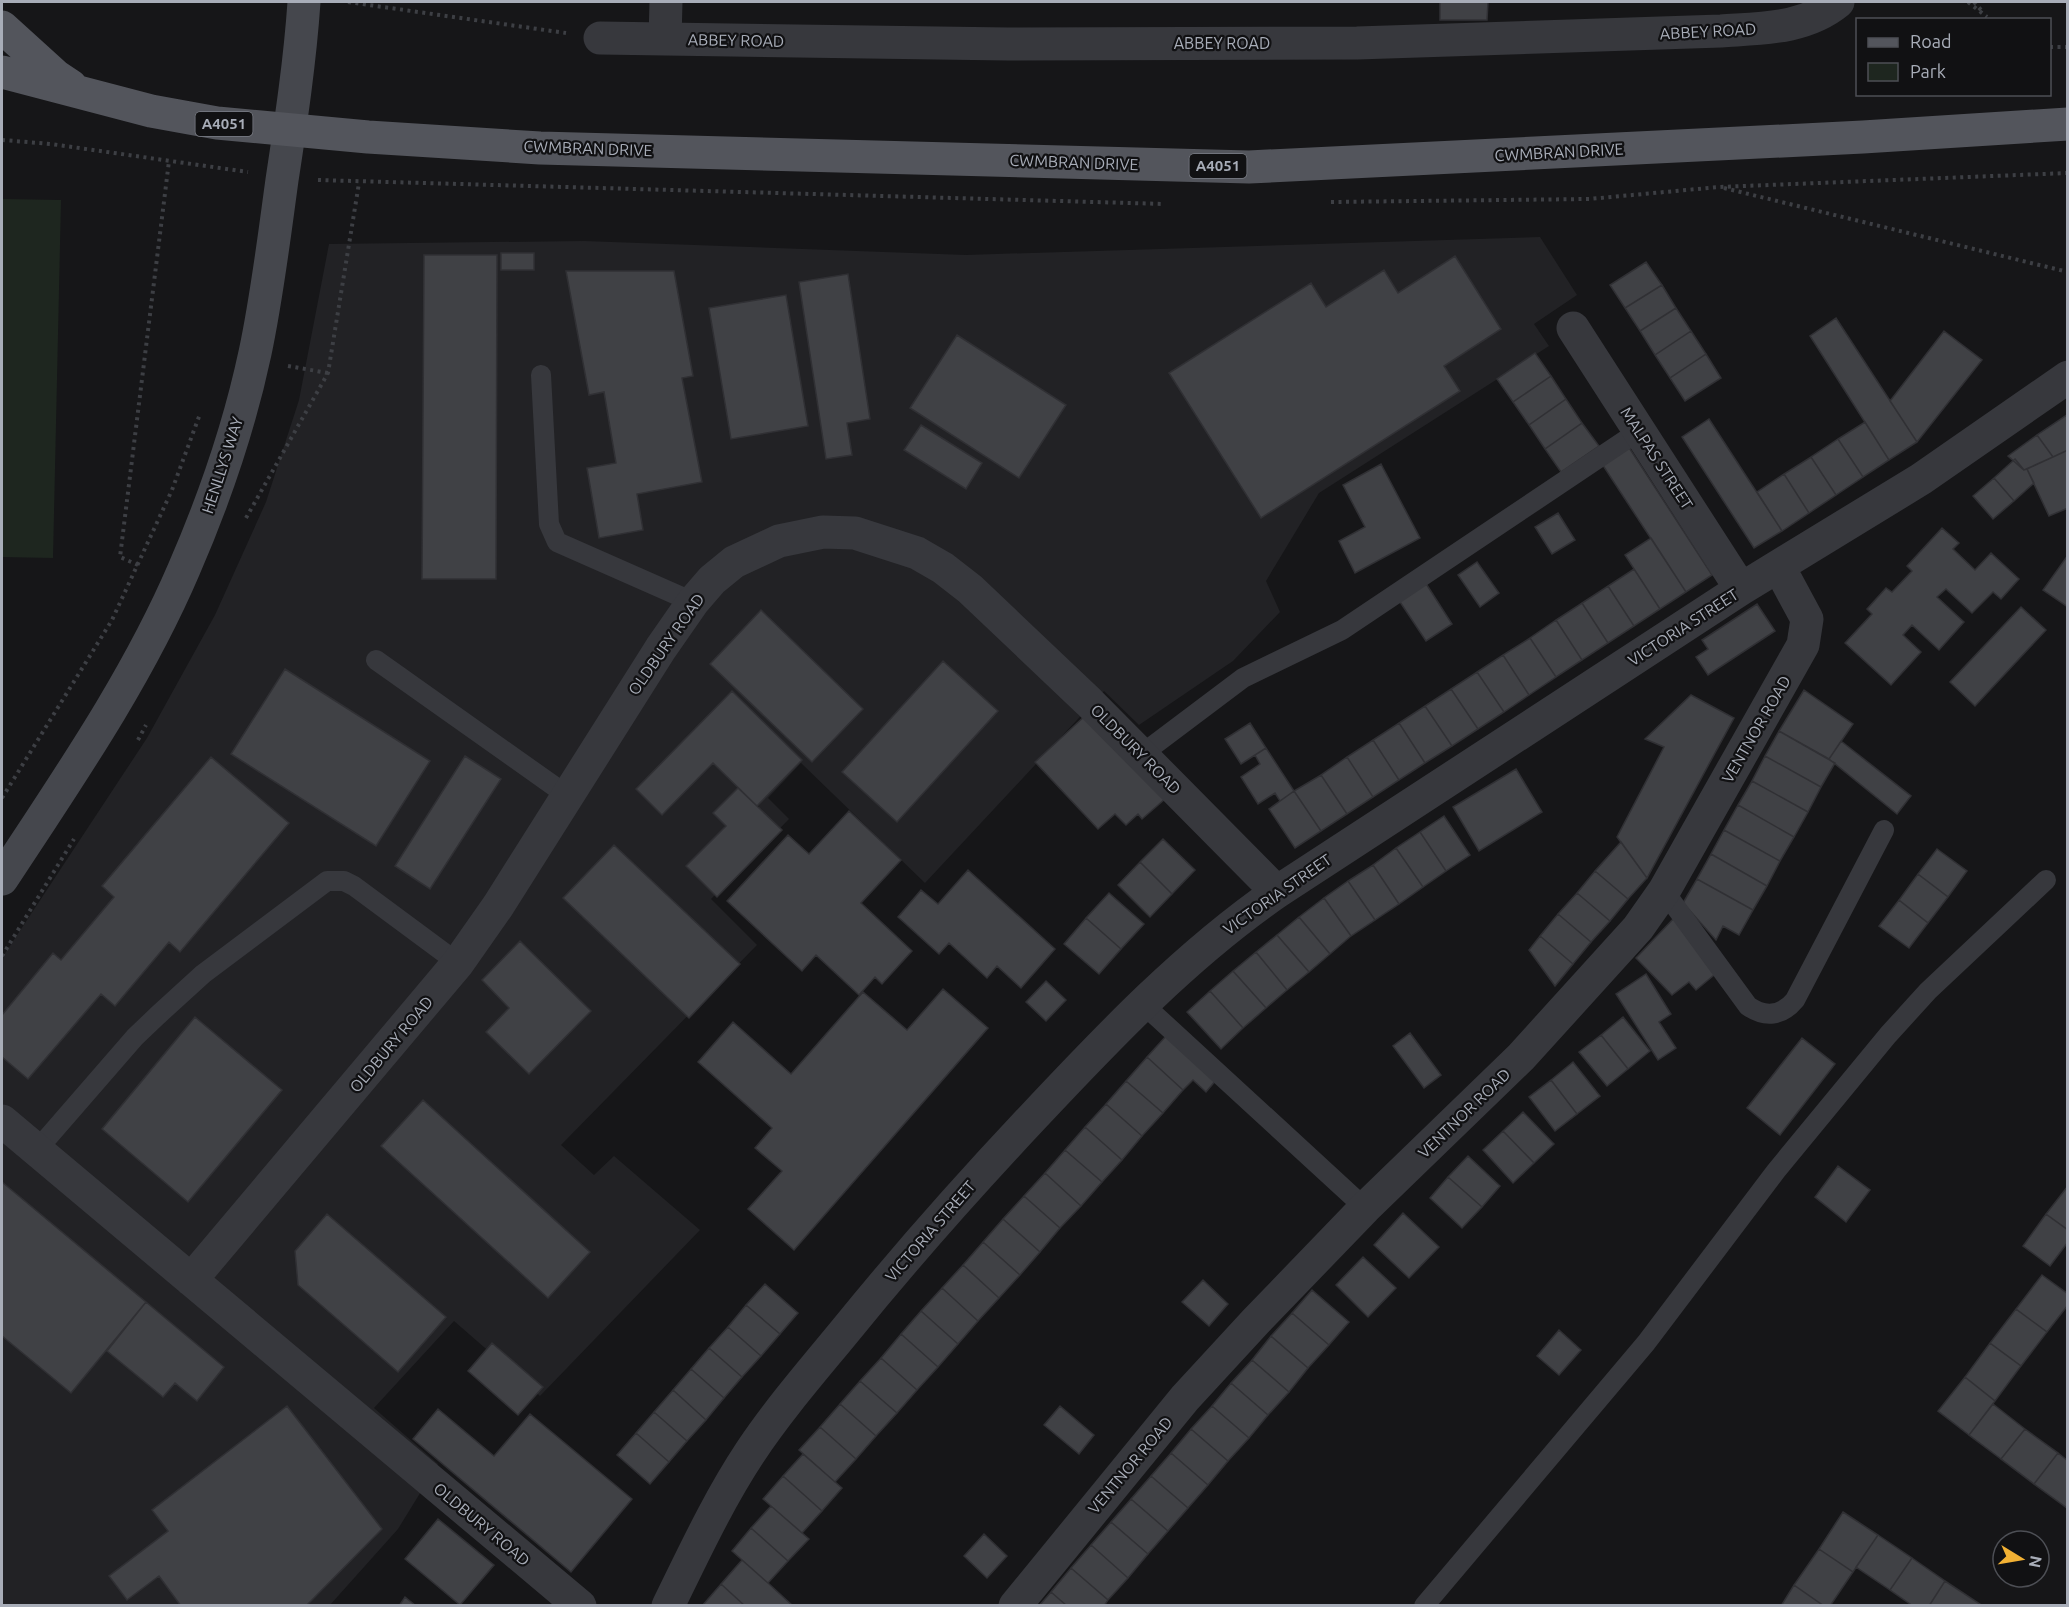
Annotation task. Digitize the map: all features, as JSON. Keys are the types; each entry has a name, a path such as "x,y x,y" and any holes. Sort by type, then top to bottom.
{"main road":[{"name":"A4051","path":"2,27 56,76 83,93"},
{"name":"A4051","path":"2,72 83,93"},
{"name":"CWMBRAN DRIVE","path":"83,93 151,111 217,123 369,137 540,148 1249,167 1863,137 2067,124"}],"street":[{"path":"665,39 666,2"},
{"name":"ABBEY ROAD","path":"600,38 1008,44 1369,43 1721,31 1774,27 1813,18 1838,2"},
{"name":"HENLLYS WAY","path":"2,879 103,722 155,631 183,570 227,459 255,353 274,238 304,6"},
{"name":"MALPAS STREET","path":"1573,328 1741,589"},
{"name":"VICTORIA STREET","path":"668,1605 729,1485 801,1384 927,1231 1143,1004 1210,942 1277,892 1741,589 1921,479 2067,377"},
{"name":"OLDBURY ROAD","path":"191,1280 458,963 498,906 693,602 711,580 734,562 779,541 823,532 855,533 889,542 917,553 970,589 1142,754 1277,892"},
{"name":"VENTNOR ROAD","path":"1015,1605 1185,1398 1365,1208 1521,1057 1638,928 1664,891 1803,645 1807,619 1779,567"},
{"name":"OLDBURY ROAD","path":"2,1121 580,1605"}],"lane":[{"path":"541,375 549,524 557,542 693,602"},
{"path":"1142,754 1244,678 1341,630 1639,430"},
{"path":"376,660 568,796"},
{"path":"1664,891 1748,1006 1765,1014 1781,1012 1795,1000 1884,830"},
{"path":"1424,1605 1646,1343 1776,1171 1888,1035 1928,991 2046,880"},
{"path":"36,1151 135,1037 157,1016 203,974 327,881 344,881 354,886 458,963"},
{"path":"1143,1004 1365,1208"}],"path":[{"path":"348,2 600,38"},
{"path":"1968,2 1988,18"},
{"path":"1974,2 1988,18"},
{"path":"2051,47 2067,47"},
{"path":"138,565 120,557 169,161"},
{"path":"1700,182 2067,272"},
{"path":"241,528 328,373 359,183"},
{"path":"285,366 328,373"},
{"path":"2,798 112,620 172,490 202,408"}],"shaded area":[{"path":"1540,237 1577,295 1534,324 1549,346 1319,493 1266,581 1280,612 1233,661 1139,725 1104,691 925,883 801,763 768,798 789,819 711,899 757,945 561,1145 594,1175 614,1156 700,1230 540,1396 454,1321 374,1408 438,1464 398,1529 330,1605 2,1606 2,958 147,738 215,615 266,502 299,400 329,244 584,241 966,255"}],"green space":[{"path":"2,199 61,200 53,558 2,557"}],"building":[{"path":"1440,2 1488,2 1487,20 1440,20"},
{"path":"501,253 534,253 534,270 501,270"},
{"path":"424,255 497,255 496,579 422,579"},
{"path":"1455,256 1501,329 1444,366 1460,391 1261,518 1169,373 1311,283 1326,307 1384,270 1398,293"},
{"path":"1646,262 1662,285 1625,308 1610,285"},
{"path":"566,271 674,271 693,376 682,378 702,482 637,494 643,530 599,538 587,468 616,463 604,392 589,395"},
{"path":"848,274 870,419 847,423 852,455 826,459 799,282"},
{"path":"1662,285 1676,308 1640,331 1625,308"},
{"path":"786,295 808,426 731,439 709,308"},
{"path":"1676,308 1691,331 1655,355 1640,331"},
{"path":"1836,318 1917,442 1889,460 1810,336"},
{"path":"1691,331 1706,354 1670,378 1655,355"},
{"path":"1944,331 1982,360 1917,442 1890,401"},
{"path":"957,335 1066,405 1019,478 910,408"},
{"path":"1535,353 1551,376 1513,402 1497,379"},
{"path":"1706,354 1721,378 1685,401 1670,378"},
{"path":"1551,376 1566,399 1529,425 1513,402"},
{"path":"1566,399 1582,423 1545,449 1529,425"},
{"path":"2067,415 2068,450 2053,457 2037,435"},
{"path":"1709,419 1782,531 1754,548 1682,437"},
{"path":"1865,422 1889,460 1863,477 1838,439"},
{"path":"1582,423 1599,446 1561,472 1545,449"},
{"path":"921,425 982,463 966,489 904,450"},
{"path":"2037,435 2053,457 2024,470 2008,456"},
{"path":"1838,439 1863,477 1836,495 1811,457"},
{"path":"1628,446 1712,575 1686,592 1602,464"},
{"path":"2068,450 2068,508 2049,516 2027,469"},
{"path":"1811,457 1836,495 1809,513 1784,474"},
{"path":"2015,459 2024,470 2027,469 2034,483 2014,501 1994,478"},
{"path":"1381,464 1420,538 1355,573 1339,541 1365,527 1343,485"},
{"path":"1784,474 1809,513 1782,531 1757,492"},
{"path":"1994,478 2014,501 1993,519 1973,496"},
{"path":"1558,513 1575,540 1552,554 1535,527"},
{"path":"1942,528 1959,543 1953,549 1975,570 1991,553 2019,579 2001,599 1993,592 1972,613 1946,589 1937,597 1964,622 1939,650 1912,625 1903,635 1921,652 1891,685 1845,643 1872,614 1867,609 1886,588 1892,592 1912,571 1907,566"},
{"path":"1651,538 1686,592 1660,609 1625,555"},
{"path":"2068,555 2068,607 2043,590"},
{"path":"1477,562 1499,593 1480,607 1458,575"},
{"path":"1634,569 1660,609 1634,626 1608,586"},
{"path":"1425,582 1452,624 1426,641 1398,599"},
{"path":"1608,586 1634,626 1608,643 1582,603"},
{"path":"1582,603 1608,643 1582,660 1556,620"},
{"path":"1757,604 1775,631 1708,675 1696,657 1708,649 1702,640"},
{"path":"2021,607 2046,630 1975,706 1950,682"},
{"path":"761,610 863,709 812,762 710,664"},
{"path":"1556,620 1582,660 1556,677 1530,638"},
{"path":"1530,638 1556,677 1529,695 1503,655"},
{"path":"1503,655 1529,695 1504,712 1477,672"},
{"path":"943,661 998,711 897,822 842,772"},
{"path":"285,669 430,761 376,846 231,754"},
{"path":"1477,672 1504,712 1478,729 1451,689"},
{"path":"1451,689 1478,729 1452,746 1425,706"},
{"path":"1804,690 1853,724 1829,759 1779,731"},
{"path":"732,691 802,760 757,806 713,763 662,815 636,789"},
{"path":"1691,695 1734,718 1647,878 1617,837 1664,747 1645,739"},
{"path":"1425,706 1452,746 1425,763 1399,723"},
{"path":"1087,714 1165,799 1142,819 1138,814 1126,825 1115,814 1098,829 1035,762"},
{"path":"1250,723 1266,748 1241,764 1225,739"},
{"path":"1399,723 1425,763 1399,780 1373,740"},
{"path":"1779,731 1835,763 1821,787 1765,756"},
{"path":"1373,740 1399,780 1373,797 1347,757"},
{"path":"1841,741 1911,796 1897,814 1829,759"},
{"path":"1266,748 1294,791 1280,801 1275,793 1258,804 1241,777 1260,764 1255,755"},
{"path":"465,756 501,779 430,889 395,866"},
{"path":"1765,756 1821,787 1808,812 1752,781"},
{"path":"211,757 289,823 180,952 169,942 115,1006 101,994 28,1079 2,1057 2,1015 53,953 61,960 114,897 102,886"},
{"path":"1347,757 1373,797 1347,814 1321,775"},
{"path":"1516,769 1542,812 1479,851 1453,807"},
{"path":"1321,775 1347,814 1321,831 1294,791"},
{"path":"1752,781 1808,812 1794,837 1738,805"},
{"path":"738,788 782,830 717,897 686,866 726,826 713,813"},
{"path":"1294,791 1321,831 1295,848 1269,809"},
{"path":"1738,805 1794,837 1780,861 1724,830"},
{"path":"849,811 901,860 861,903 912,951 882,984 875,977 859,995 816,955 802,971 727,901 788,835 809,854"},
{"path":"1444,816 1470,855 1446,871 1420,832"},
{"path":"1724,830 1780,861 1767,886 1711,854"},
{"path":"1420,832 1446,871 1423,887 1396,848"},
{"path":"1163,839 1195,870 1172,894 1140,862"},
{"path":"1621,842 1647,878 1628,899 1595,871"},
{"path":"614,845 740,964 689,1018 563,898"},
{"path":"1396,848 1423,887 1399,904 1373,865"},
{"path":"1937,849 1967,871 1948,897 1918,874"},
{"path":"1711,854 1767,886 1753,910 1697,879"},
{"path":"1140,862 1172,894 1150,917 1118,885"},
{"path":"1373,865 1399,904 1375,920 1348,881"},
{"path":"968,870 1055,949 1021,988 997,966 987,978 949,943 939,954 898,917 921,890 938,904"},
{"path":"1595,871 1628,899 1610,921 1577,893"},
{"path":"1918,874 1948,897 1928,923 1899,900"},
{"path":"1697,879 1753,910 1739,935 1723,926 1716,940 1683,903"},
{"path":"1348,881 1375,920 1351,936 1324,898"},
{"path":"1109,893 1144,924 1121,949 1086,918"},
{"path":"1577,893 1610,921 1591,942 1558,914"},
{"path":"1324,898 1351,936 1330,954 1299,917"},
{"path":"1899,900 1928,923 1909,948 1879,926"},
{"path":"1558,914 1591,942 1573,964 1540,936"},
{"path":"1299,917 1330,954 1309,972 1277,935"},
{"path":"1086,918 1121,949 1099,974 1064,944"},
{"path":"1674,918 1719,971 1696,990 1689,982 1672,995 1636,958"},
{"path":"1277,935 1309,972 1287,990 1256,952"},
{"path":"1540,936 1573,964 1555,986 1529,950"},
{"path":"520,941 591,1011 529,1074 486,1032 509,1008 482,980"},
{"path":"1256,952 1287,990 1266,1008 1233,971"},
{"path":"1233,971 1266,1008 1243,1028 1210,991"},
{"path":"1646,974 1671,1014 1659,1022 1676,1048 1658,1060 1616,994"},
{"path":"1046,981 1066,1000 1046,1021 1026,1002"},
{"path":"943,989 988,1028 794,1250 748,1209 782,1171 755,1148 772,1128 698,1062 733,1022 791,1074 863,992 907,1030"},
{"path":"1210,991 1243,1028 1221,1049 1187,1012"},
{"path":"195,1017 282,1090 188,1202 102,1129"},
{"path":"1623,1017 1650,1051 1628,1069 1601,1035"},
{"path":"1410,1033 1441,1075 1424,1088 1393,1046"},
{"path":"1167,1035 1217,1079 1206,1092 1193,1080 1183,1090 1147,1057"},
{"path":"1601,1035 1628,1069 1607,1086 1579,1052"},
{"path":"1802,1038 1835,1064 1780,1135 1747,1108"},
{"path":"1147,1057 1183,1090 1163,1113 1126,1081"},
{"path":"1573,1062 1600,1096 1577,1114 1551,1080"},
{"path":"1551,1080 1577,1114 1555,1131 1529,1097"},
{"path":"1126,1081 1163,1113 1142,1136 1106,1104"},
{"path":"423,1100 590,1252 548,1298 381,1146"},
{"path":"1106,1104 1142,1136 1122,1160 1085,1127"},
{"path":"1523,1112 1554,1144 1534,1163 1503,1131"},
{"path":"1085,1127 1122,1160 1102,1182 1065,1150"},
{"path":"1503,1131 1534,1163 1513,1183 1483,1150"},
{"path":"1065,1150 1102,1182 1081,1206 1045,1173"},
{"path":"1468,1156 1500,1186 1482,1207 1448,1177"},
{"path":"1838,1166 1870,1190 1846,1222 1815,1197"},
{"path":"1045,1173 1081,1206 1060,1228 1024,1196"},
{"path":"1448,1177 1482,1207 1462,1228 1430,1198"},
{"path":"2,1182 146,1302 71,1393 2,1336"},
{"path":"2068,1186 2068,1230 2046,1214"},
{"path":"1024,1196 1060,1228 1040,1252 1003,1219"},
{"path":"1403,1213 1439,1247 1409,1278 1374,1245"},
{"path":"327,1214 446,1317 398,1372 298,1285 295,1251"},
{"path":"2046,1214 2068,1230 2068,1242 2050,1266 2023,1246"},
{"path":"1003,1219 1040,1252 1020,1275 983,1242"},
{"path":"983,1242 1020,1275 999,1298 963,1265"},
{"path":"1363,1257 1396,1288 1368,1317 1336,1285"},
{"path":"963,1265 999,1298 978,1321 942,1288"},
{"path":"2042,1275 2068,1294 2068,1305 2047,1332 2016,1309"},
{"path":"1203,1280 1228,1304 1209,1326 1182,1302"},
{"path":"765,1284 798,1313 780,1334 746,1305"},
{"path":"942,1288 978,1321 958,1344 921,1311"},
{"path":"1312,1290 1349,1322 1329,1345 1292,1313"},
{"path":"146,1302 224,1367 197,1401 175,1383 163,1397 107,1351"},
{"path":"746,1305 780,1334 761,1356 728,1327"},
{"path":"2016,1309 2047,1332 2021,1366 1990,1343"},
{"path":"921,1311 958,1344 938,1367 901,1334"},
{"path":"1292,1313 1329,1345 1308,1368 1271,1336"},
{"path":"728,1327 761,1356 742,1377 709,1348"},
{"path":"1559,1330 1581,1350 1559,1375 1537,1356"},
{"path":"901,1334 938,1367 917,1390 881,1358"},
{"path":"1271,1336 1308,1368 1289,1392 1252,1360"},
{"path":"492,1343 543,1387 518,1415 468,1371"},
{"path":"1990,1343 2021,1366 1995,1401 1965,1377"},
{"path":"709,1348 742,1377 724,1398 691,1369"},
{"path":"881,1358 917,1390 897,1413 860,1381"},
{"path":"1252,1360 1289,1392 1268,1415 1231,1383"},
{"path":"691,1369 724,1398 706,1420 673,1390"},
{"path":"1965,1377 1995,1401 1969,1435 1938,1411"},
{"path":"860,1381 897,1413 876,1436 840,1404"},
{"path":"1231,1383 1268,1415 1249,1438 1212,1406"},
{"path":"673,1390 706,1420 687,1441 654,1412"},
{"path":"840,1404 876,1436 856,1459 820,1427"},
{"path":"1993,1404 2025,1429 2001,1459 1969,1435"},
{"path":"287,1406 382,1529 306,1606 181,1606 159,1576 127,1600 109,1576 168,1531 152,1510"},
{"path":"1060,1406 1094,1435 1079,1454 1044,1425"},
{"path":"1212,1406 1249,1438 1228,1461 1191,1429"},
{"path":"438,1409 494,1456 530,1414 632,1499 571,1572 413,1439"},
{"path":"654,1412 687,1441 669,1462 636,1433"},
{"path":"820,1427 856,1459 835,1482 799,1450"},
{"path":"1191,1429 1228,1461 1208,1485 1171,1453"},
{"path":"2025,1429 2058,1453 2034,1484 2001,1459"},
{"path":"636,1433 669,1462 650,1484 617,1455"},
{"path":"1171,1453 1208,1485 1188,1508 1151,1476"},
{"path":"2058,1453 2068,1461 2067,1508 2034,1484"},
{"path":"803,1454 842,1488 822,1511 783,1476"},
{"path":"783,1476 822,1511 802,1533 763,1499"},
{"path":"1151,1476 1188,1508 1168,1531 1131,1499"},
{"path":"1131,1499 1168,1531 1148,1554 1111,1522"},
{"path":"771,1506 809,1539 788,1561 751,1528"},
{"path":"1843,1512 1878,1535 1853,1572 1819,1549"},
{"path":"438,1519 494,1565 460,1605 405,1559"},
{"path":"1111,1522 1148,1554 1128,1578 1091,1545"},
{"path":"751,1528 788,1561 768,1583 732,1551"},
{"path":"984,1534 1007,1556 987,1578 964,1556"},
{"path":"1878,1535 1912,1558 1890,1590 1856,1567"},
{"path":"1091,1545 1128,1578 1108,1600 1071,1568"},
{"path":"1819,1549 1853,1572 1830,1606 1824,1606 1794,1585"},
{"path":"1912,1558 1945,1581 1929,1606 1913,1606 1890,1590"},
{"path":"742,1560 793,1606 745,1606 721,1584"},
{"path":"1071,1568 1108,1600 1104,1606 1067,1606 1051,1592"},
{"path":"1945,1581 1980,1604 1978,1606 1929,1606"},
{"path":"721,1584 745,1606 702,1606"},
{"path":"1794,1585 1824,1606 1781,1606"},
{"path":"1051,1592 1067,1606 1039,1606"},
{"path":"405,1597 416,1606 399,1606"}]}
